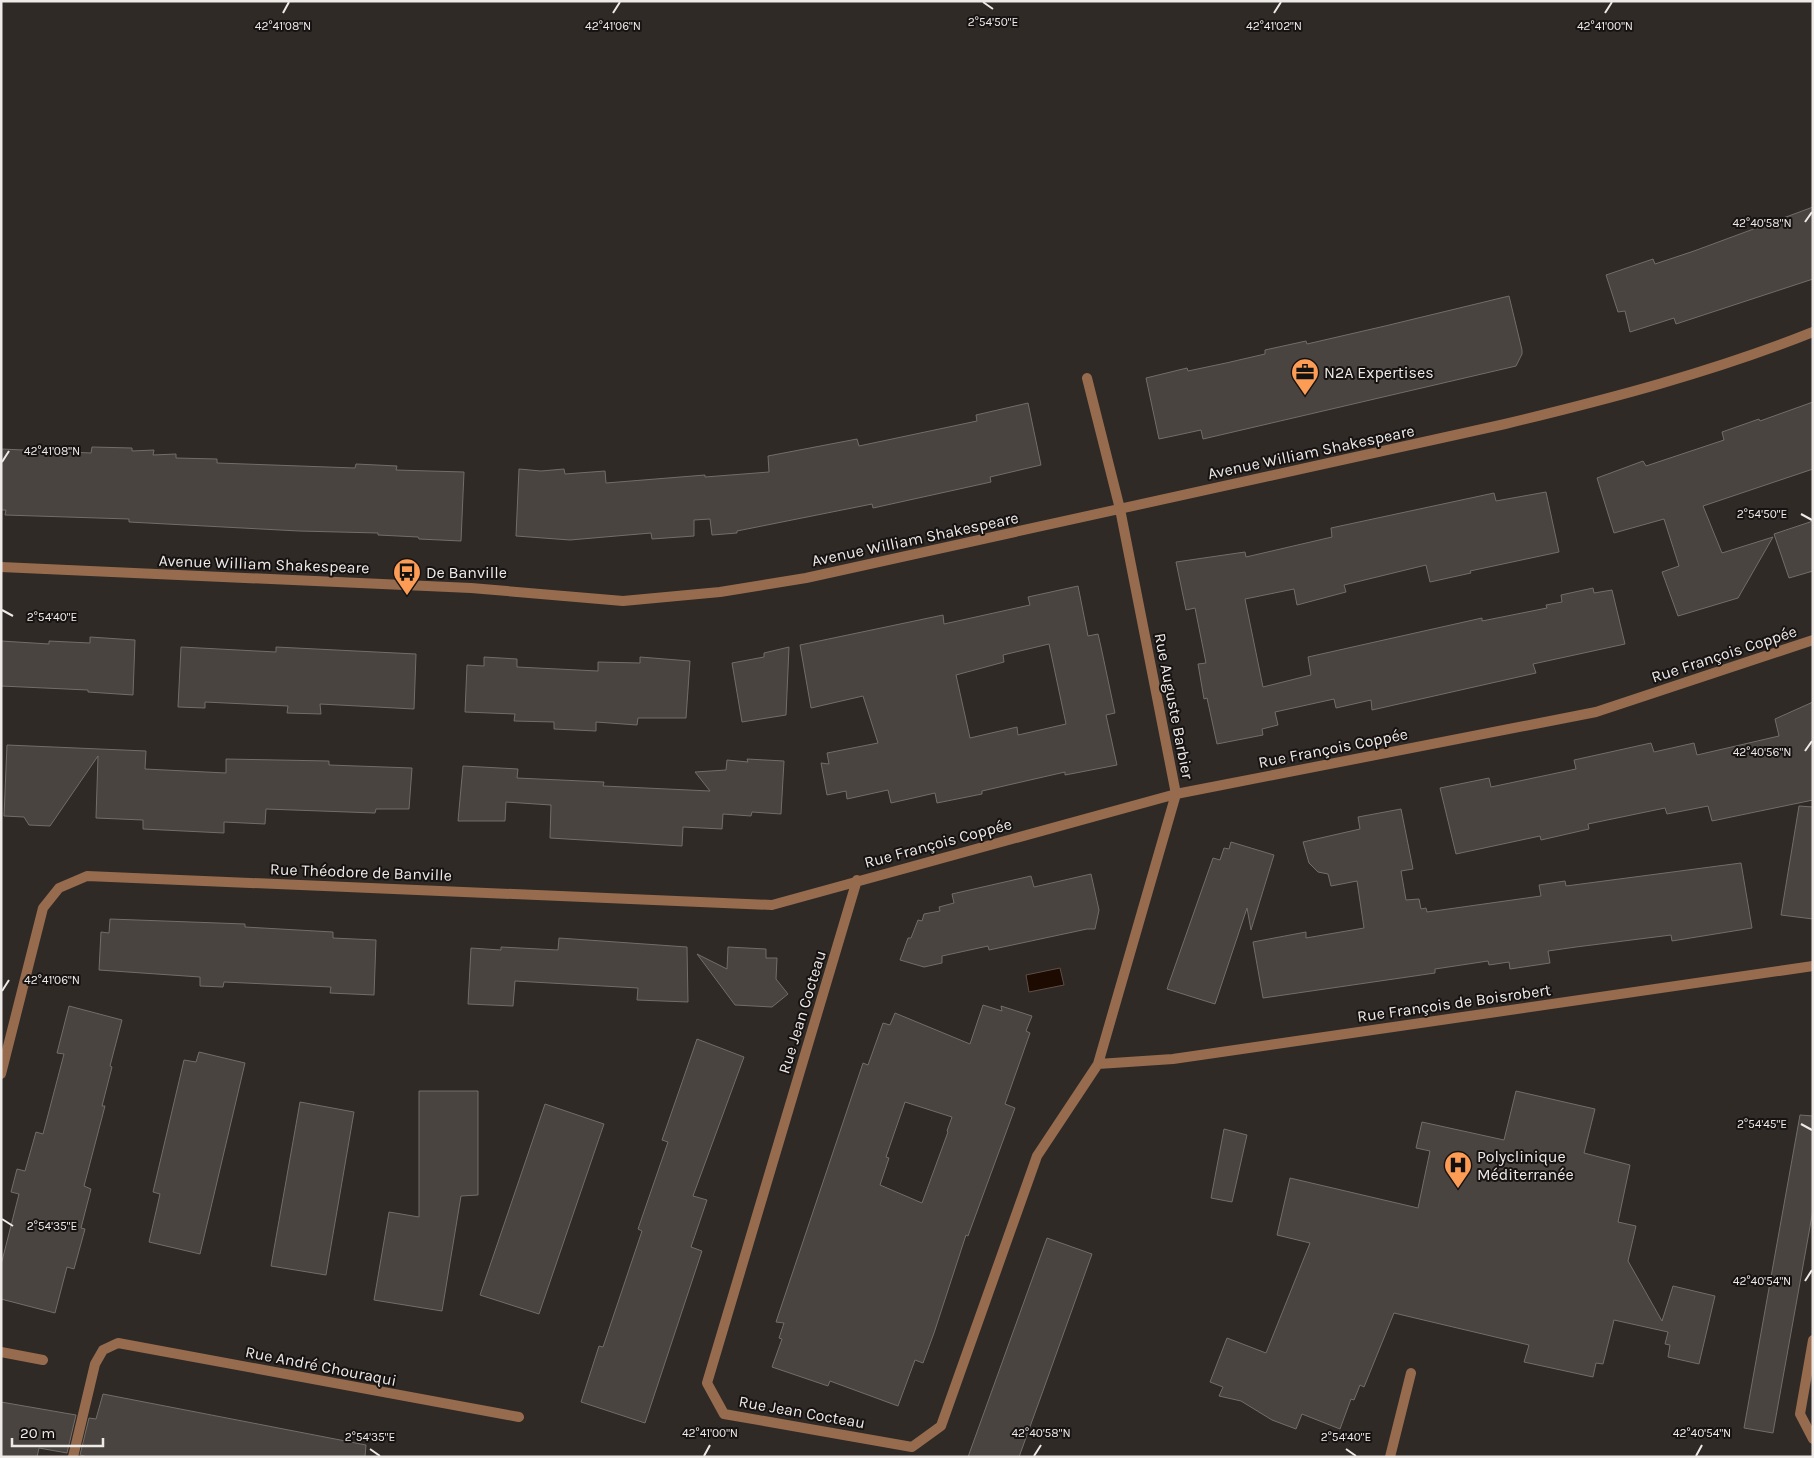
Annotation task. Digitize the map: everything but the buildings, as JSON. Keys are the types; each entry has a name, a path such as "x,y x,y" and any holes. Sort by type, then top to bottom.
{"street":[{"name":"Avenue William Shakespeare","path":"1,567 471,588 623,601 720,592 806,578 1611,399 1763,352 1813,332"},
{"name":"Rue Auguste Barbier","path":"1088,378 1120,509 1176,794 1098,1064"},
{"name":"Rue François Coppée","path":"857,880 1176,794 1596,712 1813,640"},
{"name":"Rue Théodore de Banville","path":"1,1074 43,908 59,888 87,876 772,905 857,880"},
{"name":"Rue Jean Cocteau","path":"857,880 706,1383 724,1414 912,1447 941,1426 1036,1156 1098,1064"},
{"name":"Rue François de Boisrobert","path":"1098,1064 1173,1058 1813,966"},
{"path":"1813,1340 1800,1414 1813,1439"},
{"name":"Rue André Chouraqui","path":"73,1457 95,1364 103,1350 118,1343 519,1416"},
{"path":"1,1352 43,1360"},
{"path":"1390,1457 1411,1373"}],"shaded area":[{"path":"1060,968 1064,985 1029,992 1026,975"}],"place":[{"name":"N2A Expertises","path":"1305,396"},
{"name":"De Banville","path":"407,596"},
{"name":"Polyclinique Méditerranée","path":"1458,1189"}]}
